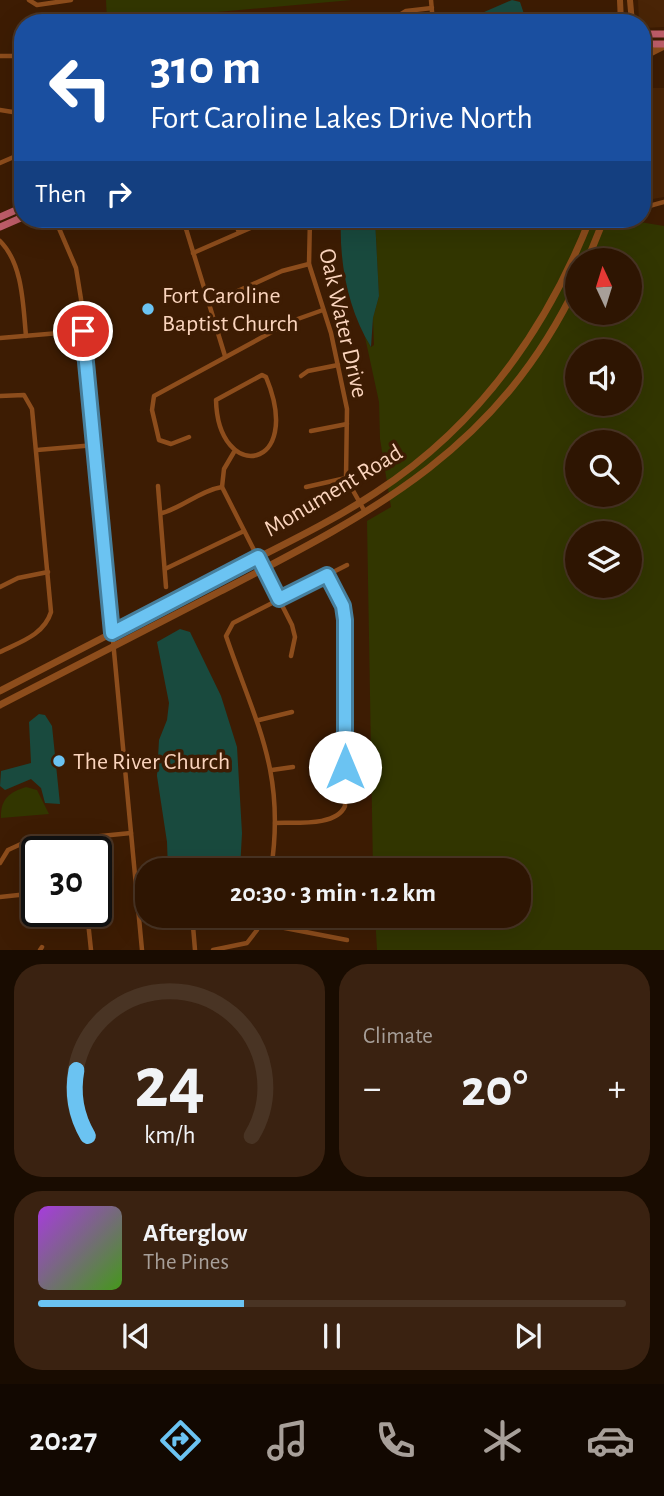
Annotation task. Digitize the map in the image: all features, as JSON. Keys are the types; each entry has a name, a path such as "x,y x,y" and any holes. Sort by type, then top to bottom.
{"main road":[{"name":"Monument Road","path":"0,691 359,503 428,454 492,390 532,337 555,296 586,228"},
{"path":"592,248 600,228"},
{"name":"Monument Road","path":"0,705 366,514 433,466 487,415 542,344 565,304"}],"street":[{"path":"29,0 37,5 71,0"},
{"path":"431,0 432,14"},
{"path":"401,14 432,8"},
{"path":"59,228 76,268 142,950"},
{"path":"186,228 225,356"},
{"path":"237,228 239,232"},
{"path":"193,253 249,228"},
{"name":"Oak Water Drive","path":"310,228 309,264 338,365 347,424 346,478 366,514"},
{"path":"0,241 6,247 20,282 26,336"},
{"path":"209,304 282,271 309,264"},
{"path":"188,437 171,444 159,440 152,410 154,396 292,321 323,310"},
{"path":"0,338 83,331"},
{"path":"301,376 308,371 338,365"},
{"path":"262,375 266,377 278,410 276,433 268,450 247,456 234,452 221,427 216,400 262,375"},
{"path":"0,396 21,394 31,404 51,611 47,623 39,632 0,652"},
{"path":"310,431 347,424"},
{"path":"37,450 95,445"},
{"path":"234,452 224,469 222,487 294,630 291,656"},
{"path":"306,487 346,478"},
{"path":"158,486 166,587"},
{"path":"162,513 181,507 205,491 222,487"},
{"path":"165,569 244,531"},
{"path":"272,858 275,823 272,769 259,720 226,636 228,628 347,565"},
{"path":"0,587 25,576 48,572"},
{"path":"275,823 336,818 345,806 345,620 343,606 327,575"},
{"path":"259,720 292,712"},
{"path":"272,769 293,767"},
{"path":"0,863 8,850 20,844 131,833"},
{"path":"0,897 21,895"},
{"path":"89,927 91,950"},
{"path":"194,928 195,950"},
{"path":"213,950 238,949 250,940 256,928"},
{"path":"285,928 346,940"}],"shaded area":[{"path":"638,0 664,0 664,27 651,28 651,14 639,14"},
{"path":"651,88 664,88 664,197 651,199"}],"green space":[{"path":"106,0 352,0 196,14 107,14"},
{"path":"651,224 664,226 664,950 377,950 376,928 531,928 531,858 373,858 367,521 391,507 380,439 379,402 365,337 371,347 374,345 373,318 379,296 375,228 651,228"},
{"path":"26,787 37,790 49,814 1,818 2,806 7,797"}],"water":[{"path":"512,0 520,2 524,14 480,14"},
{"path":"341,228 375,228 379,296 373,318 371,347 351,302"},
{"path":"180,629 190,632 221,696 237,747 242,833 241,858 168,858 157,776 159,740 167,720 169,703 157,642"},
{"path":"39,714 45,715 52,726 60,804 45,803 41,788 31,779 5,790 0,786 1,771 31,763 29,722"}],"place":[{"name":"Fort Caroline Baptist Church","path":"148,309"},
{"name":"The River Church","path":"59,761"}],"route":[{"path":"83,331 112,633 258,557 279,599 327,575 343,606 345,620 345,767"}]}
